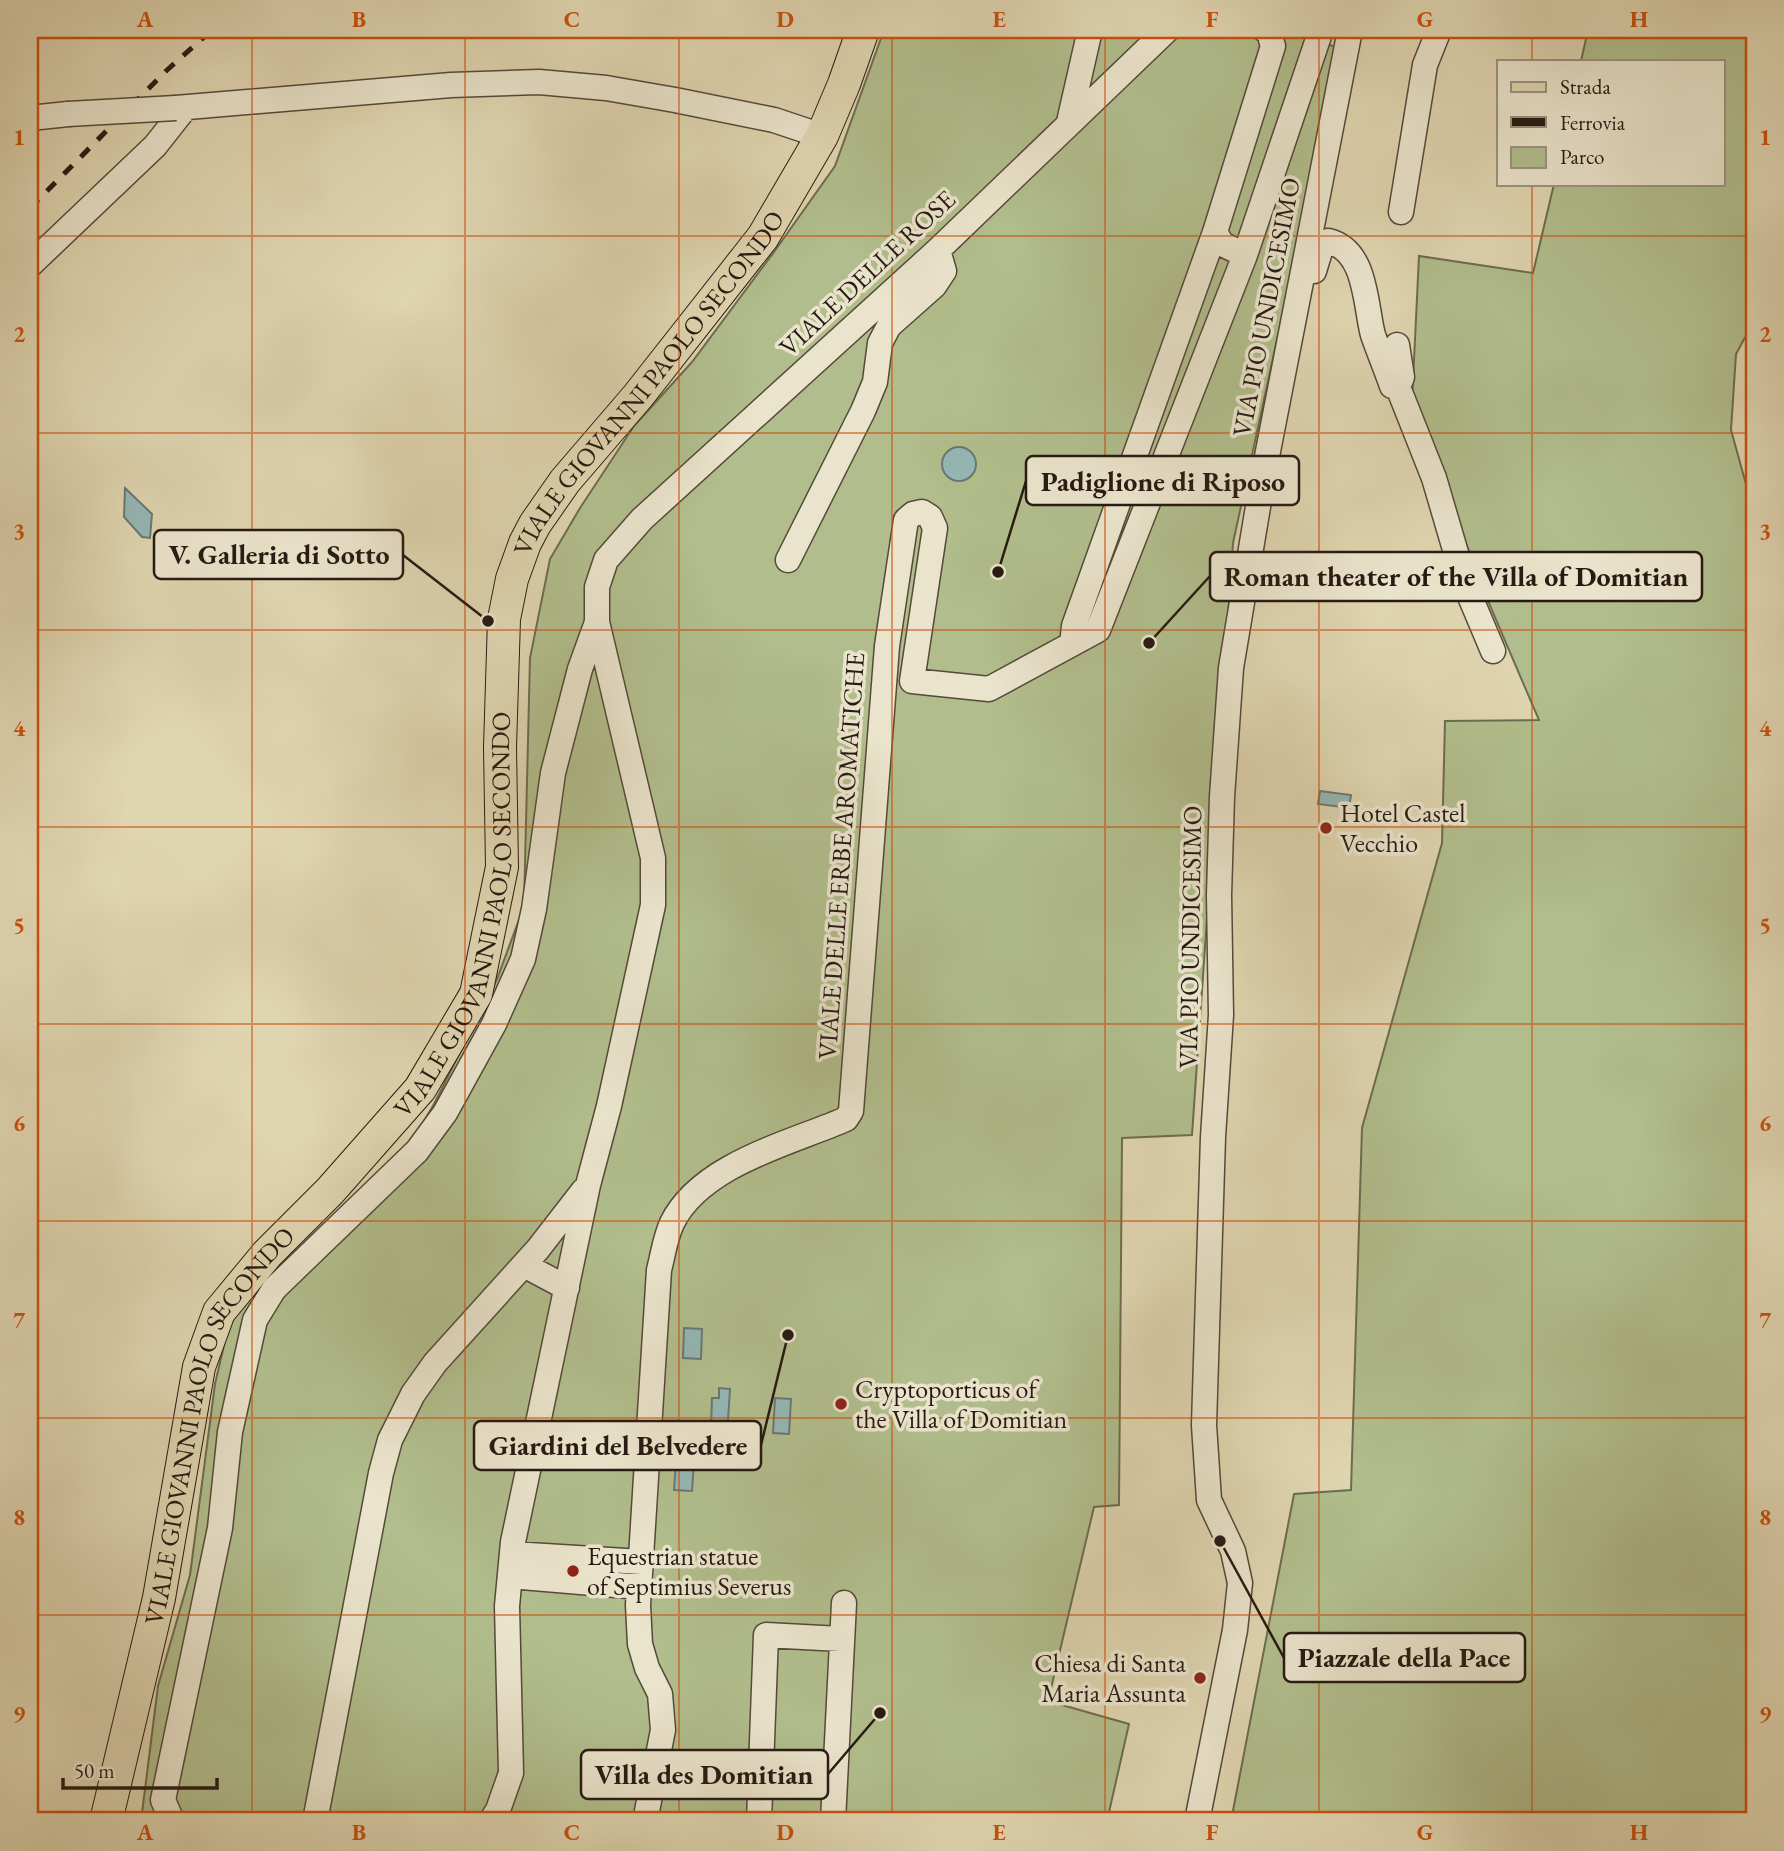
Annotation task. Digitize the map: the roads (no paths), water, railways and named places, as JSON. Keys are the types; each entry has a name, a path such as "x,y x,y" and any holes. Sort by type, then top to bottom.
{"main road":[{"name":"VIALE GIOVANNI PAOLO SECONDO","path":"106,1821 159,1598 199,1367 219,1312 267,1254 330,1191 419,1089 476,994 502,867 500,747 504,619 512,579 525,543 565,481 638,396 763,237 821,136 844,84 863,30"}],"street":[{"path":"1069,122 1090,30"},
{"name":"VIALE DELLE ROSE","path":"597,622 597,587 606,560 642,519 938,250 1167,30"},
{"path":"1072,644 1079,613 1215,232 1273,46 1269,33 1265,30"},
{"path":"1072,644 1098,630 1245,255 1321,30"},
{"path":"1401,212 1425,65 1439,30"},
{"name":"VIA PIO UNDICESIMO","path":"1197,1821 1235,1630 1240,1583 1233,1551 1209,1500 1204,1425 1213,1137 1222,1015 1219,895 1222,797 1231,668 1263,477 1348,41"},
{"path":"30,118 452,85 539,82 606,88 688,102 774,120 821,136"},
{"path":"30,265 155,146 180,108"},
{"path":"1215,232 1222,244 1245,255"},
{"path":"1300,292 1312,275 1324,244 1332,242 1343,250 1361,274 1379,351 1392,386 1398,387"},
{"path":"788,559 863,411 875,382 880,342 889,326 934,286 944,271 938,250"},
{"path":"1397,345 1402,377 1398,387 1434,478 1466,587 1493,651"},
{"name":"VIALE DELLE ERBE AROMATICHE","path":"641,1574 659,1270 673,1221 705,1184 727,1170 754,1155 840,1122 846,1119 851,1111 887,646 906,520 913,514 922,512 930,517 935,528 912,681 989,689 1072,644"},
{"path":"491,1821 498,1810 511,1773 507,1606 511,1565 588,1185 609,1106 653,905 653,858 597,622"},
{"path":"164,1814 220,1528 230,1432 255,1320 274,1289 417,1151 445,1113 494,1024 523,959 534,909 553,773 580,668 597,622"},
{"path":"315,1821 381,1473 390,1440 413,1394 435,1363 524,1265 588,1185"},
{"path":"524,1265 567,1288"},
{"path":"511,1565 641,1574 640,1644 660,1694 663,1730 645,1821"},
{"path":"833,1821 845,1603"},
{"path":"759,1821 766,1635 841,1639"}],"water":[{"path":"959,447 971,452 976,464 971,476 959,481 947,476 942,464 947,452"},
{"path":"125,488 152,514 150,538 142,537 124,517"},
{"path":"1320,791 1351,795 1349,808 1318,804"},
{"path":"684,1328 702,1329 701,1359 683,1358"},
{"path":"719,1388 730,1389 727,1435 717,1435 717,1426 711,1426 712,1398 719,1398"},
{"path":"775,1398 791,1399 789,1434 773,1433"},
{"path":"676,1460 694,1462 692,1491 674,1490"}],"railway":[{"path":"30,208 166,71 212,30"}],"place":[{"name":"Padiglione di Riposo","path":"998,572"},
{"name":"V. Galleria di Sotto","path":"488,621"},
{"name":"Roman theater of the Villa of Domitian","path":"1149,643"},
{"name":"Hotel Castel Vecchio","path":"1326,828"},
{"name":"Giardini del Belvedere","path":"788,1335"},
{"name":"Cryptoporticus of the Villa of Domitian","path":"841,1404"},
{"name":"Piazzale della Pace","path":"1220,1541"},
{"name":"Equestrian statue of Septimius Severus","path":"573,1571"},
{"name":"Chiesa di Santa Maria Assunta","path":"1200,1678"},
{"name":"Villa des Domitian","path":"880,1713"}]}
